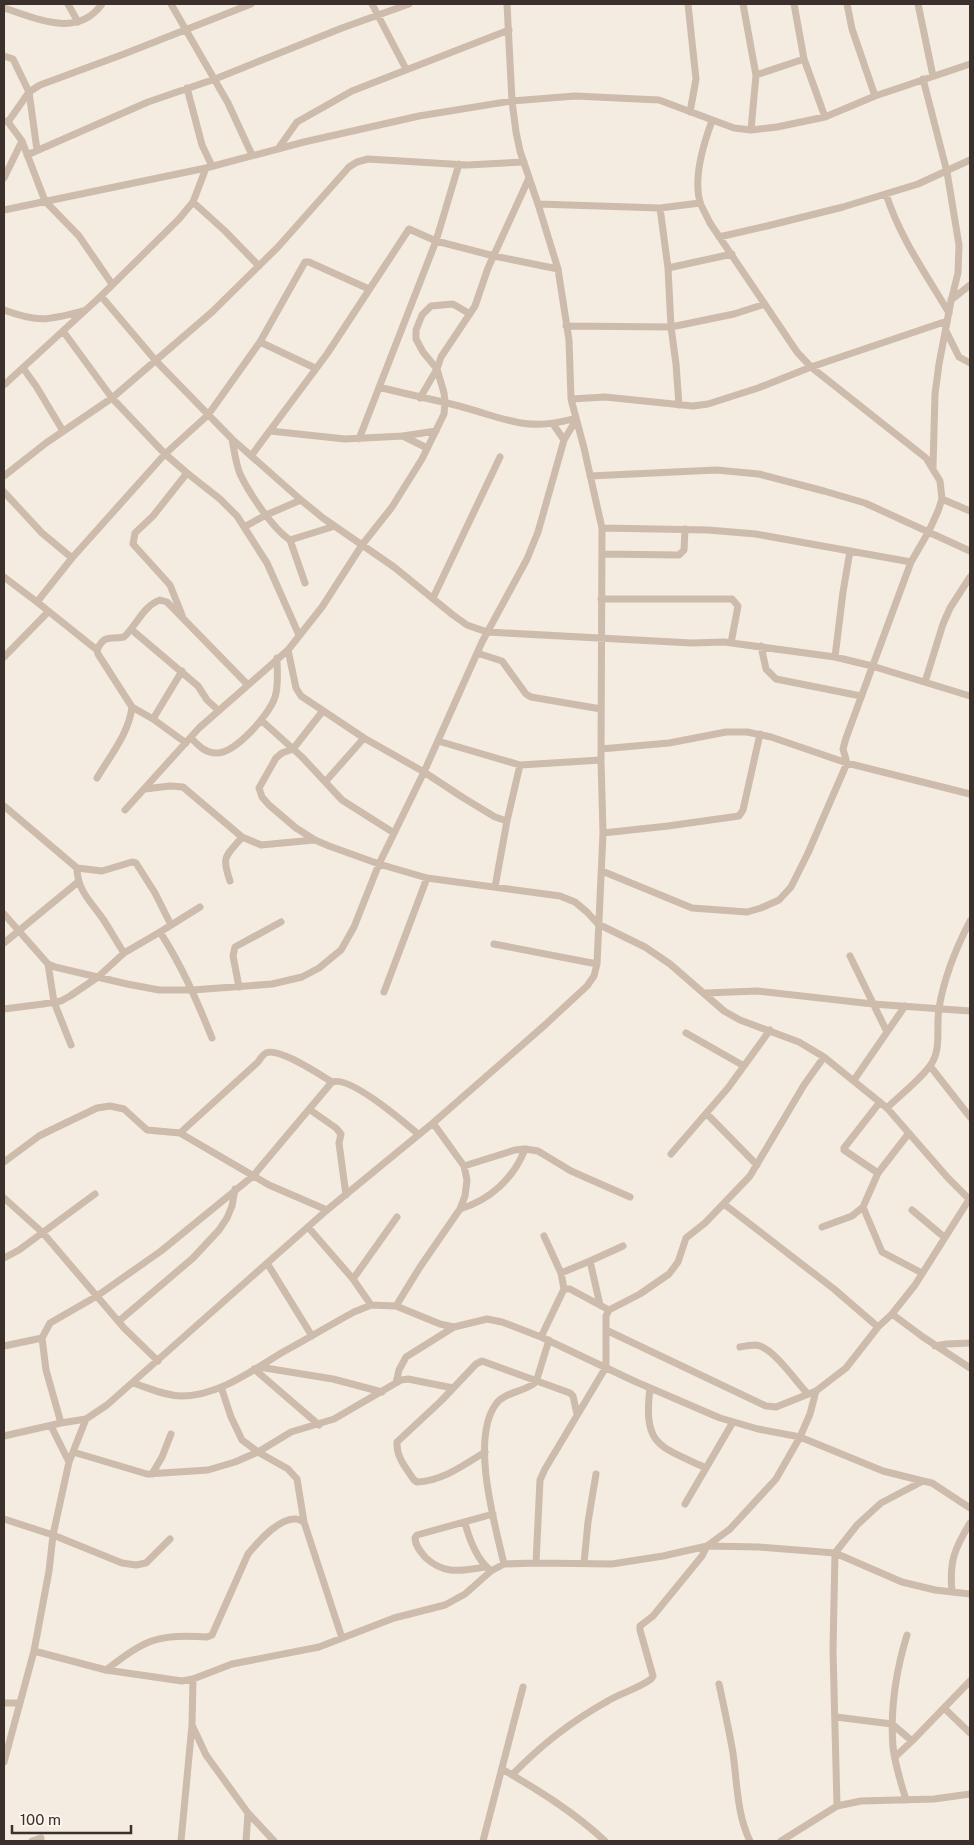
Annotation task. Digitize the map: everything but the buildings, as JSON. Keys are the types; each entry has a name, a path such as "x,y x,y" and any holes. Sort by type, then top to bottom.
{"street":[{"path":"68,4 78,22"},
{"path":"4,8 59,25 78,22 87,18 102,4"},
{"path":"171,4 228,103 252,155"},
{"path":"112,284 79,236 45,201 22,141 6,122 29,92 40,85 251,4"},
{"path":"372,4 406,69"},
{"path":"27,155 148,102 215,79 409,4"},
{"path":"4,1436 86,1419 107,1405 327,1210 433,1123 546,1024 587,986 594,976 597,964 603,833 601,760 602,528 570,399 569,340 558,269 520,151 512,101 507,4"},
{"path":"688,4 696,79 690,112"},
{"path":"743,4 756,74 751,130"},
{"path":"794,4 804,59 824,116"},
{"path":"847,4 852,29 875,96"},
{"path":"918,4 932,76"},
{"path":"278,148 297,122 306,115 352,91 509,30"},
{"path":"4,56 12,59 29,92 37,150"},
{"path":"756,74 804,59"},
{"path":"4,210 209,167 278,148 419,116 512,101 575,96 659,100 734,128 751,130 777,127 824,116 875,96 970,64"},
{"path":"923,79 947,172 959,245 958,273 951,300 935,394 933,468"},
{"path":"4,385 101,296 179,219 193,202 209,167 187,88"},
{"path":"602,870 692,908 747,912 779,900 791,887 847,763 843,749 861,696 911,562 929,531 942,499 940,481 926,458 811,367 798,352 719,236 700,203 698,174 700,158 712,121"},
{"path":"4,178 22,141"},
{"path":"4,476 112,398 212,312 278,247 349,167 357,162 368,159 459,164 524,162"},
{"path":"719,236 768,226 886,194 918,184 970,160"},
{"path":"359,439 436,241 459,164"},
{"path":"420,398 437,369 449,343 475,306 488,268 529,178"},
{"path":"886,194 894,218 906,242 948,317"},
{"path":"193,202 259,266"},
{"path":"538,204 660,208 700,203"},
{"path":"660,208 668,268 671,327 680,405"},
{"path":"251,456 327,354 407,231 412,229 436,241 494,256 558,269"},
{"path":"668,268 732,254"},
{"path":"37,602 72,558 165,454 208,414 260,342 304,262 309,262 369,289"},
{"path":"951,300 970,285"},
{"path":"101,296 156,361 232,439 301,500 394,567 467,625 487,632 761,646 835,657 872,666 970,696"},
{"path":"125,810 188,740 218,710 288,650 322,607 362,545 392,506 427,448 444,414 445,402 437,369 423,352 416,339 416,330 422,315 431,306 453,304 470,314"},
{"path":"566,326 671,327 734,314 764,304"},
{"path":"4,310 30,318 45,320 85,310"},
{"path":"570,399 605,397 693,406 708,404 758,388 948,317"},
{"path":"63,331 112,398 165,454 220,499 244,527 267,563 299,635"},
{"path":"946,331 959,356 970,364"},
{"path":"260,342 315,368"},
{"path":"23,368 63,432"},
{"path":"379,387 420,398 445,402 509,421 536,426 576,419"},
{"path":"4,914 48,964 159,990 193,990 272,984 302,977 319,968 341,950 354,927 379,864 424,772 487,632 528,559 538,532 564,440 576,419"},
{"path":"554,424 564,440"},
{"path":"270,431 305,436 359,439 403,436 436,431"},
{"path":"403,436 427,448"},
{"path":"232,439 240,472 252,496 266,515 285,537 290,540 305,583"},
{"path":"433,598 500,457"},
{"path":"590,476 716,470 759,474 865,503 970,551"},
{"path":"183,618 170,584 133,544 133,538 154,516 187,473"},
{"path":"4,492 42,533 72,558"},
{"path":"942,499 970,511"},
{"path":"244,527 301,500"},
{"path":"290,540 335,526"},
{"path":"602,528 685,529 756,534 911,562"},
{"path":"603,554 679,555 684,550 685,529"},
{"path":"835,657 850,551"},
{"path":"925,682 947,616 970,576"},
{"path":"4,577 97,650 132,707 205,750 215,753 223,753 232,748 262,720 275,697 278,658"},
{"path":"601,599 732,599 738,606 731,643"},
{"path":"97,650 106,638 124,637 132,630 149,606 160,600 167,602 247,684"},
{"path":"4,657 48,612"},
{"path":"132,630 182,671 198,686 207,700 218,710"},
{"path":"761,646 766,669 776,679 861,696"},
{"path":"288,650 296,688 301,696 322,712 364,738 424,772 487,812 507,821"},
{"path":"477,653 502,661 526,694 531,697 601,709"},
{"path":"153,718 182,671"},
{"path":"97,778 123,735 132,707"},
{"path":"322,712 293,749 282,753 276,758 259,788 259,792 269,805 296,828 314,840 379,864 427,878 560,896 575,902 598,924 645,947 670,964 706,993 724,1011 740,1020 799,1042 824,1057 887,1108 948,1178 970,1199 922,1273 892,1314 878,1327 846,1368 816,1391 776,1407 766,1406 606,1330"},
{"path":"262,720 342,800 394,833"},
{"path":"601,749 669,743 726,732 747,732 771,736 847,763 970,794"},
{"path":"603,833 668,826 710,818 739,816 743,810 760,734"},
{"path":"326,782 364,738"},
{"path":"438,741 520,765 601,760"},
{"path":"495,887 520,765"},
{"path":"144,789 170,786 183,787 242,837 262,845 314,840"},
{"path":"4,806 77,868 102,871 132,862 136,863 155,893 171,925"},
{"path":"230,881 224,866 225,860 242,837"},
{"path":"77,868 78,882 81,890 104,921 124,953"},
{"path":"384,992 427,878"},
{"path":"4,943 78,882"},
{"path":"4,1009 54,1002 70,996 98,977 124,953 200,907"},
{"path":"887,1108 930,1066 936,1056 939,1008 952,962 970,921"},
{"path":"239,986 233,956 235,947 280,922"},
{"path":"160,932 172,950 193,990 212,1038"},
{"path":"494,944 597,964"},
{"path":"850,956 887,1032"},
{"path":"48,964 54,1002 71,1045"},
{"path":"706,993 757,991 873,1004 970,1011"},
{"path":"854,1080 905,1006"},
{"path":"671,1154 706,1114 770,1030"},
{"path":"686,1033 744,1066"},
{"path":"180,1133 258,1062 264,1053 269,1052 277,1053 304,1065 332,1082 341,1081 362,1092 384,1105 418,1134"},
{"path":"536,1563 540,1480 577,1414 606,1368 606,1316 610,1310 640,1294 669,1274 678,1262 686,1238 705,1223 743,1185 757,1165 804,1085 824,1057"},
{"path":"930,1066 970,1117"},
{"path":"61,1423 46,1370 42,1338 50,1323 97,1296 161,1250 253,1176 332,1082"},
{"path":"878,1173 852,1157 844,1148 880,1102"},
{"path":"4,1162 39,1136 97,1108 110,1106 124,1110 147,1130 180,1133 270,1185 327,1210"},
{"path":"309,1109 336,1128 341,1134 339,1143 346,1195"},
{"path":"706,1114 757,1165"},
{"path":"396,1306 460,1209 465,1196 467,1180 464,1166 433,1123"},
{"path":"822,1227 852,1216 863,1207 878,1173 909,1133"},
{"path":"464,1166 502,1153 525,1149 538,1151 571,1171 630,1197"},
{"path":"460,1209 475,1204 504,1183 516,1168 525,1149"},
{"path":"119,1321 193,1258 219,1230 232,1206 235,1189"},
{"path":"4,1258 19,1250 95,1194"},
{"path":"6,1202 43,1233 119,1321 158,1361"},
{"path":"724,1204 834,1289 878,1327"},
{"path":"863,1207 882,1252 922,1273"},
{"path":"912,1210 944,1237"},
{"path":"353,1279 397,1217"},
{"path":"308,1227 353,1279 371,1305"},
{"path":"541,1337 564,1289 561,1273 544,1236"},
{"path":"561,1273 623,1246"},
{"path":"590,1261 600,1305"},
{"path":"267,1263 312,1336"},
{"path":"564,1289 570,1289 610,1310"},
{"path":"134,1383 166,1394 181,1396 202,1394 221,1387 354,1312 371,1305 396,1306 440,1324 454,1327"},
{"path":"892,1314 935,1346 970,1368"},
{"path":"396,1383 399,1370 406,1357 454,1327 487,1320 502,1322 548,1340 650,1388 733,1422 800,1437 884,1471 932,1483 970,1508"},
{"path":"4,1346 42,1338"},
{"path":"504,1564 488,1495 485,1452 487,1421 497,1402 536,1382 548,1340"},
{"path":"935,1346 970,1344"},
{"path":"740,1347 756,1345 766,1348 808,1394"},
{"path":"485,1452 465,1465 442,1476 420,1482 414,1480 398,1454 397,1442 476,1364 482,1361 570,1393 573,1396 577,1414"},
{"path":"256,1368 332,1379 382,1392"},
{"path":"256,1368 319,1425"},
{"path":"72,1452 152,1474 208,1470 235,1462 258,1452 291,1432 334,1419 396,1383 408,1379 453,1388"},
{"path":"221,1387 231,1418 242,1440 258,1452 288,1469 297,1479 304,1522 342,1638"},
{"path":"650,1388 648,1420 656,1440 663,1448 706,1468"},
{"path":"512,1775 545,1744 593,1710 651,1679 653,1676 640,1626 653,1616 702,1556 707,1546 730,1529 771,1485 792,1454 810,1414 816,1391"},
{"path":"4,1762 5,1747 20,1703 34,1651 49,1571 53,1536 69,1462 86,1419"},
{"path":"685,1504 733,1422"},
{"path":"51,1426 69,1462"},
{"path":"152,1474 172,1434"},
{"path":"584,1563 588,1522 596,1474"},
{"path":"837,1806 834,1553 857,1525 881,1503 923,1481"},
{"path":"493,1514 418,1535 414,1538 415,1543 421,1553 435,1566 445,1570 489,1569 504,1564 612,1564 663,1556 707,1546 759,1547 834,1553 902,1582 935,1590 970,1594"},
{"path":"4,1519 122,1563 136,1565 146,1562 170,1539"},
{"path":"106,1670 136,1647 152,1640 170,1636 207,1637 212,1635 248,1554 257,1543 285,1521 296,1519 304,1522"},
{"path":"465,1523 470,1539 489,1569"},
{"path":"952,1591 950,1573 952,1560 960,1540 970,1523"},
{"path":"34,1651 106,1670 174,1681 193,1679 232,1664 319,1647 394,1618 454,1601 465,1594 489,1569"},
{"path":"906,1635 897,1677 892,1724 895,1757 906,1800"},
{"path":"181,1841 192,1725 193,1679"},
{"path":"895,1757 970,1681"},
{"path":"719,1684 733,1754 737,1793 745,1832 750,1841"},
{"path":"483,1841 523,1687"},
{"path":"4,1703 20,1703"},
{"path":"944,1708 970,1733"},
{"path":"836,1718 892,1724 912,1741"},
{"path":"192,1725 206,1755 248,1813 274,1841"},
{"path":"502,1769 553,1800 605,1841"},
{"path":"781,1841 837,1806 861,1801 934,1799 970,1794"},
{"path":"246,1841 248,1813"},
{"path":"32,1841 41,1838"}]}
